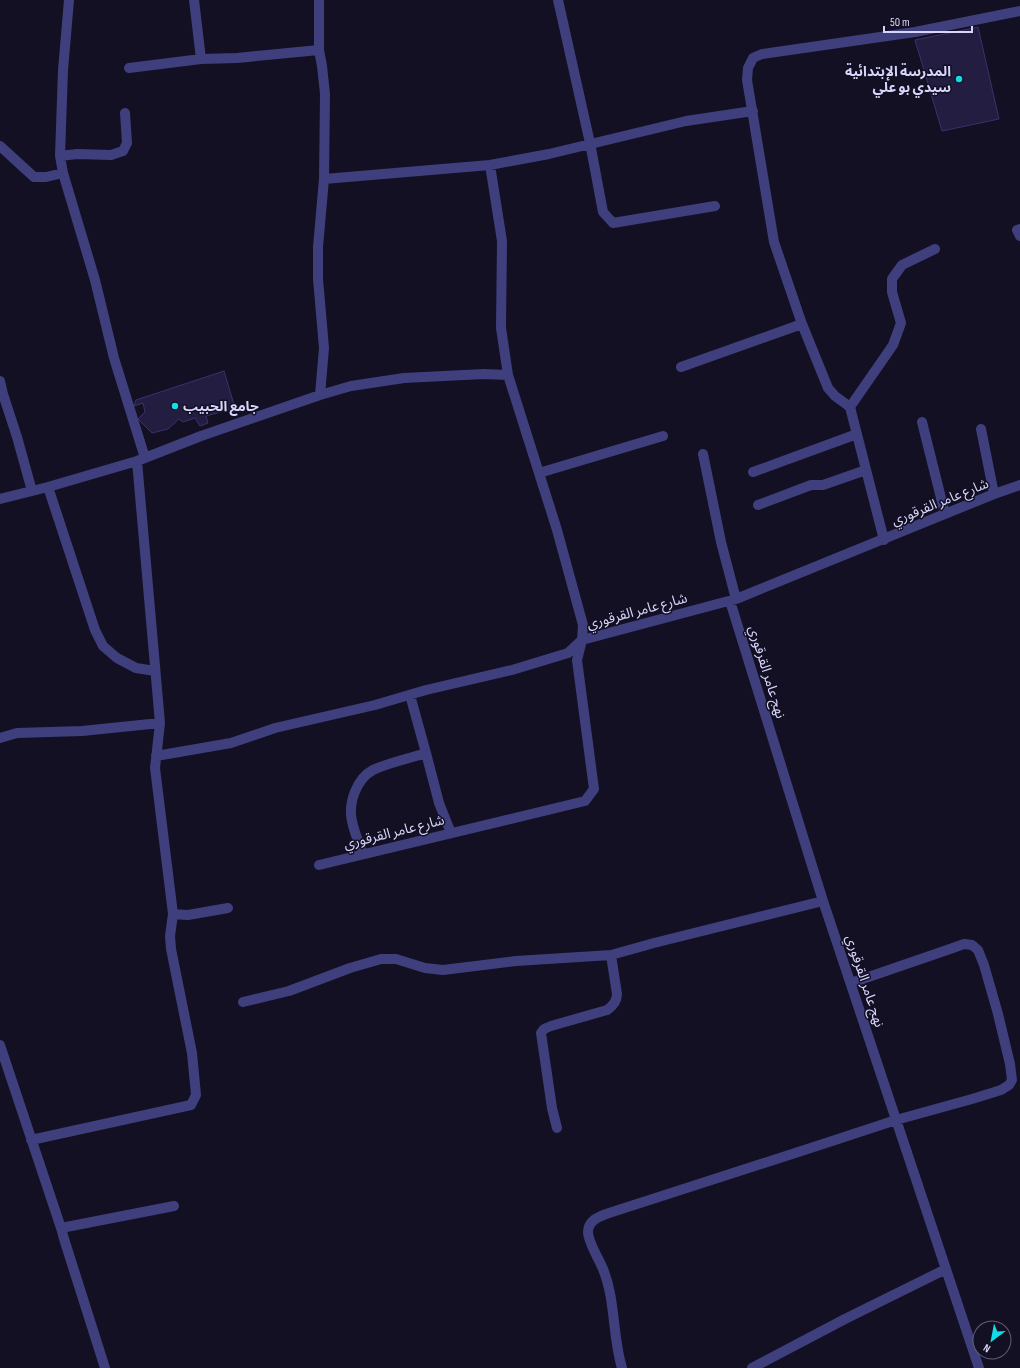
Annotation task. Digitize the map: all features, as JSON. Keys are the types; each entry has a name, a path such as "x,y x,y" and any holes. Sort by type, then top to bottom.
{"street":[{"path":"31,1140 192,1106 196,1095 192,1053 171,949 170,936 173,914 156,775 156,756 160,723 155,671 141,459 95,280 72,210 60,156 69,0"},
{"path":"194,0 200,59"},
{"path":"319,0 319,50 325,94 324,179 318,247 318,279 324,348 320,395"},
{"path":"558,0 590,143 603,212 613,223 715,206"},
{"path":"884,540 850,407 835,396 828,388 802,324 774,242 747,80 748,68 753,58 762,54 914,32 1020,11"},
{"path":"129,68 200,59 237,58 319,50"},
{"path":"324,179 490,165 549,154 686,121 752,111"},
{"path":"60,156 77,154 111,155 123,151 127,143 125,113"},
{"path":"0,146 34,177 46,177 63,173"},
{"path":"156,756 231,743 275,728 481,678 568,653 582,640 583,625 557,530 508,375 501,328 502,241 490,165"},
{"path":"1020,229 1017,230 1020,236"},
{"path":"850,407 893,345 901,323 892,292 892,279 902,265 935,249"},
{"path":"681,366 802,324"},
{"path":"0,499 48,487 141,459 201,436 320,395 351,386 404,378 484,374 508,375"},
{"path":"0,382 18,437 32,491"},
{"path":"922,422 944,514"},
{"path":"981,429 994,494"},
{"path":"753,472 857,434"},
{"path":"539,472 663,436"},
{"name":"نهج عامر القرقوري","path":"703,454 733,600 823,901 980,1368"},
{"path":"758,504 810,485 823,485 866,470"},
{"name":"شارع عامر القرقوري","path":"319,865 585,801 594,789 577,660 582,640 733,600 884,540 944,514 1020,485"},
{"path":"48,487 95,630 102,646 117,658 136,668 155,671"},
{"path":"410,694 439,803 451,833"},
{"path":"0,738 17,733 90,731 160,723"},
{"path":"363,854 352,821 352,805 356,789 361,779 371,771 383,766 426,753"},
{"path":"243,1002 289,991 350,968 381,959 396,959 425,968 443,970 516,961 611,955 823,901"},
{"path":"173,914 188,915 228,908"},
{"path":"622,1368 616,1348 611,1295 588,1232 590,1224 596,1218 896,1120 972,1100 1001,1090 1009,1085 1012,1080 1003,1035 984,965 978,950 972,945 964,944 851,983"},
{"path":"557,1128 552,1108 541,1033 544,1029 551,1026 607,1010 612,1007 617,999 617,994 611,955"},
{"path":"0,1045 3,1067 31,1140 61,1228 64,1242 105,1368"},
{"path":"61,1228 174,1206"},
{"path":"752,1368 845,1319 946,1269"}],"building":[{"path":"978,27 999,119 942,131 915,40"},
{"path":"224,371 235,408 206,416 208,423 200,426 195,418 183,422 179,419 168,429 152,433 138,419 145,412 143,403 134,406 136,400"}],"place":[{"name":"المدرسة الإبتدائية سيدي بو علي","path":"959,79"},
{"name":"جامع الحبيب","path":"175,406"}]}
